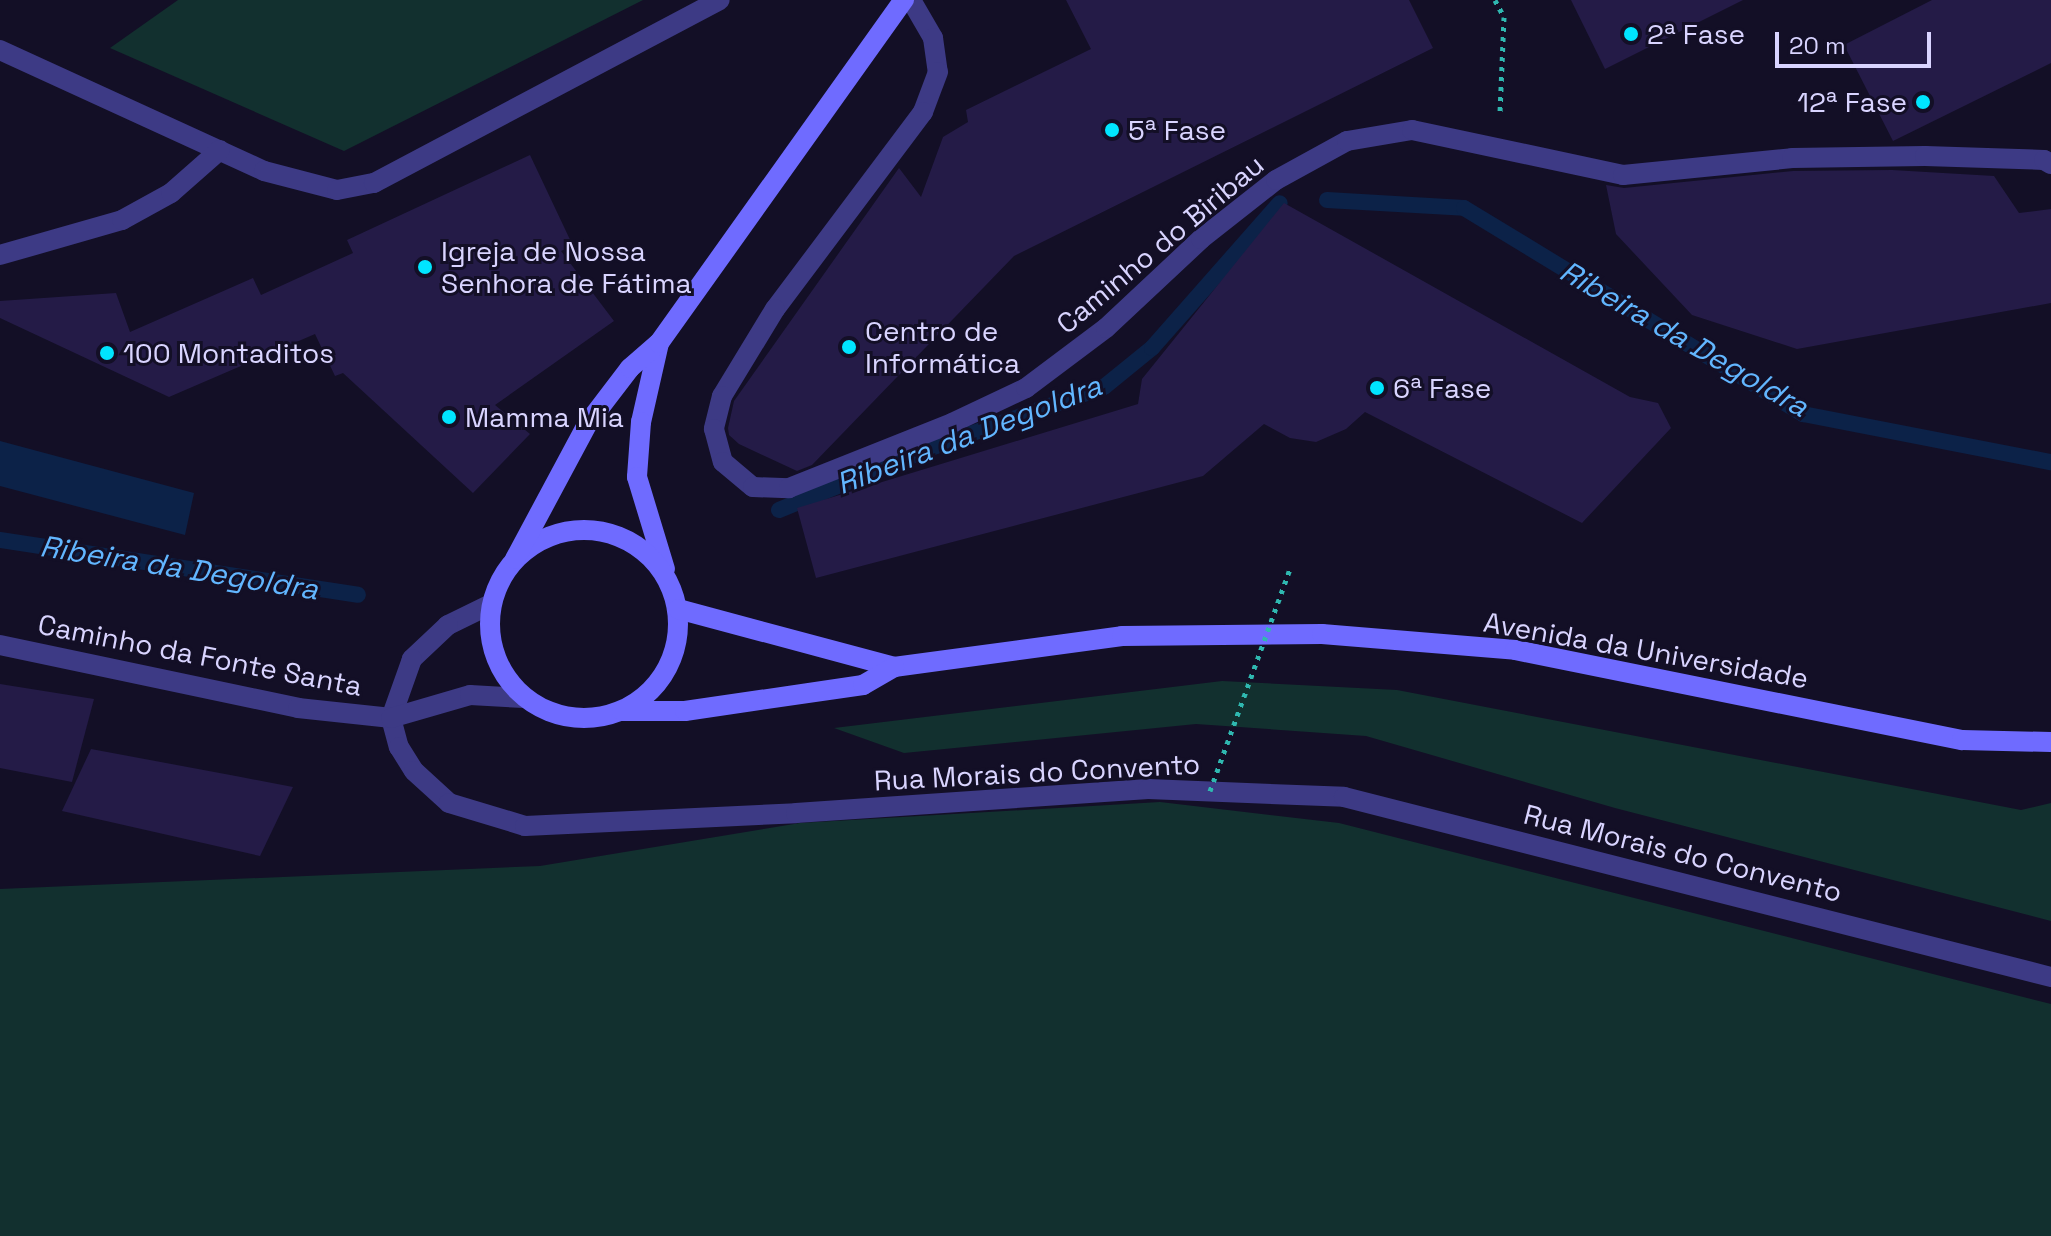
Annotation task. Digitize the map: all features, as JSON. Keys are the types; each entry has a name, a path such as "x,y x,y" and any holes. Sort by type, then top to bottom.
{"main road":[{"path":"659,343 641,422 637,477 678,609 677,641 667,670 647,694 622,711 597,718 570,717 546,711 524,698 506,678 494,653 489,605 588,423 630,368 659,343 904,0"},
{"path":"515,559 539,541 567,531 597,530 626,539 651,556 668,580"},
{"name":"Avenida da Universidade","path":"678,609 894,667"},
{"name":"Avenida da Universidade","path":"622,711 685,711 863,685 894,667 1122,636 1322,634 1515,650 1962,740 2051,742"}],"street":[{"path":"0,50 264,171 337,190 374,183 720,0"},
{"name":"Caminho do Biribau","path":"911,0 933,38 938,72 923,112 775,309 722,396 714,429 723,462 753,487 789,488 952,423 1026,388 1106,328 1201,239 1276,180 1347,141 1412,130 1623,175 1792,158 1925,156 2051,164"},
{"path":"0,255 122,220 171,193 220,150"},
{"path":"391,718 412,659 448,625 489,605"},
{"name":"Caminho da Fonte Santa","path":"0,645 298,708 391,718"},
{"path":"391,718 470,695 524,698"},
{"name":"Rua Morais do Convento","path":"391,718 399,747 414,771 449,803 525,826 796,813 1148,789 1344,797 2051,977"}],"path":[{"path":"1495,0 1504,17 1499,147"},
{"path":"1210,791 1290,569"}],"green space":[{"path":"178,0 643,0 344,151 110,48"},
{"path":"1222,681 1397,690 2021,810 2051,803 2051,921 1615,808 1366,736 1196,724 904,753 834,728"},
{"path":"1160,802 1339,823 2051,1004 2051,1236 0,1236 0,889 540,866 800,823"}],"water":[{"path":"0,441 194,493 185,535 0,486"}],"building":[{"name":"5ª Fase","path":"1066,0 1409,0 1433,48 1014,256 812,465 797,471 739,444 729,435 728,428 734,401 899,168 921,197 943,137 968,122 966,110 1091,49"},
{"name":"2ª Fase","path":"1571,0 1743,0 1605,69"},
{"name":"12ª Fase","path":"1932,0 2051,0 2051,63 1893,141 1844,45"},
{"path":"530,155 573,246 561,251 614,321 495,405 530,434 473,493 343,373 335,376 315,334 169,397 0,318 0,301 116,293 130,332 253,278 261,295 353,253 347,240"},
{"path":"1892,170 1994,176 2019,213 2051,209 2051,303 1797,349 1692,315 1616,234 1606,185 1624,188 1793,171"},
{"name":"6ª Fase","path":"1284,203 1630,397 1658,403 1671,428 1582,523 1365,412 1346,429 1316,442 1290,438 1264,424 1203,476 816,578 797,508 1138,404 1142,379"},
{"path":"0,684 94,699 72,782 0,768"},
{"path":"91,749 293,787 260,856 62,811"}],"waterway":[{"name":"Ribeira da Degoldra","path":"1327,200 1464,208 1803,414 2051,462"},
{"name":"Ribeira da Degoldra","path":"779,510 936,446 1104,387 1152,348 1280,203"},
{"name":"Ribeira da Degoldra","path":"0,540 358,595"}],"place":[{"name":"2ª Fase","path":"1631,34"},
{"name":"12ª Fase","path":"1923,102"},
{"name":"5ª Fase","path":"1112,130"},
{"name":"Igreja de Nossa Senhora de Fátima","path":"425,267"},
{"name":"Centro de Informática","path":"849,347"},
{"name":"100 Montaditos","path":"107,353"},
{"name":"6ª Fase","path":"1377,388"},
{"name":"Mamma Mia","path":"449,417"}]}
